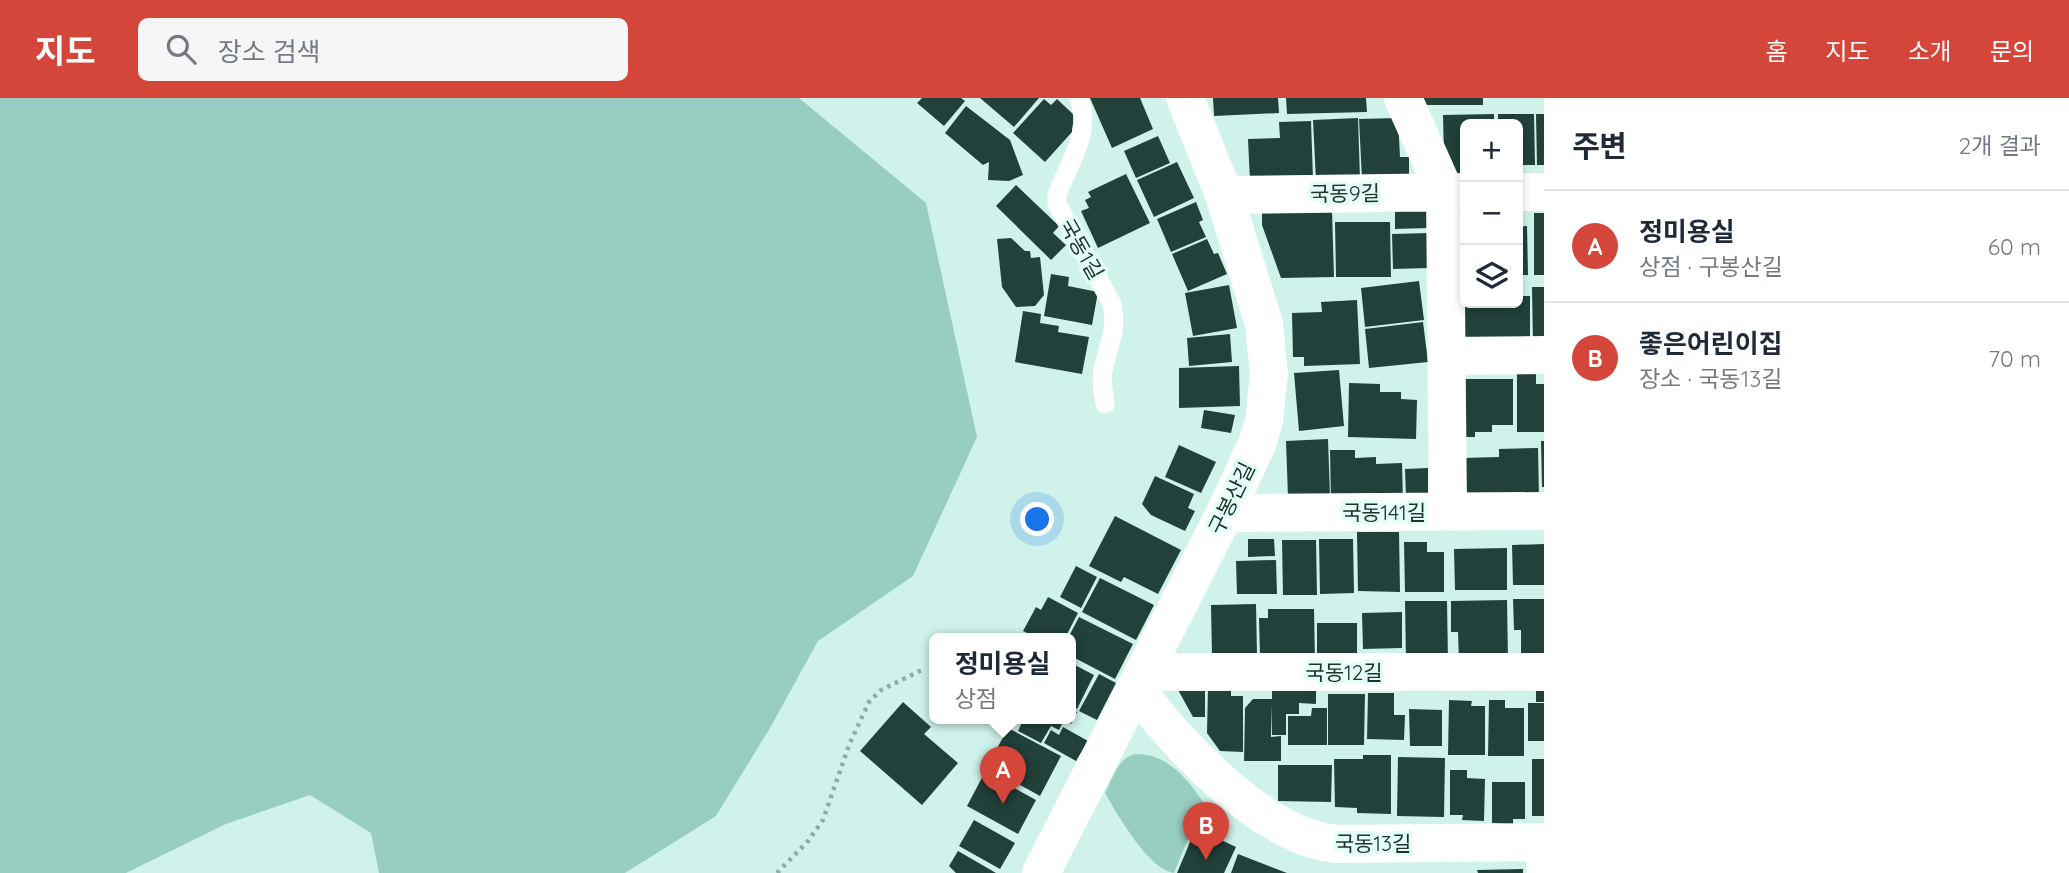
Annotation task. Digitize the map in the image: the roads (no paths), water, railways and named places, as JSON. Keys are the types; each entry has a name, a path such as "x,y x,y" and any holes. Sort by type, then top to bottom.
{"street":[{"name":"구봉산길","path":"1057,865 1140,680 1225,513 1257,444 1264,421 1269,374 1264,324 1224,195 1185,98"},
{"path":"1403,98 1455,192 1447,356 1448,511"},
{"name":"국동9길","path":"1224,195 1455,192"},
{"path":"1523,192 1544,192"},
{"path":"1447,356 1544,355"},
{"name":"국동141길","path":"1225,513 1544,511"},
{"name":"국동12길","path":"1140,680 1544,672"},
{"name":"국동13길","path":"1140,680 1181,743 1212,774 1277,823 1308,838 1336,844 1538,853"}],"lane":[{"name":"국동1길","path":"1079,98 1084,113 1084,127 1057,195 1057,204 1112,304 1114,337 1103,373 1105,404"}],"place":[{"name":"정미용실","path":"1003,804"},
{"name":"좋은어린이집","path":"1206,860"}]}
